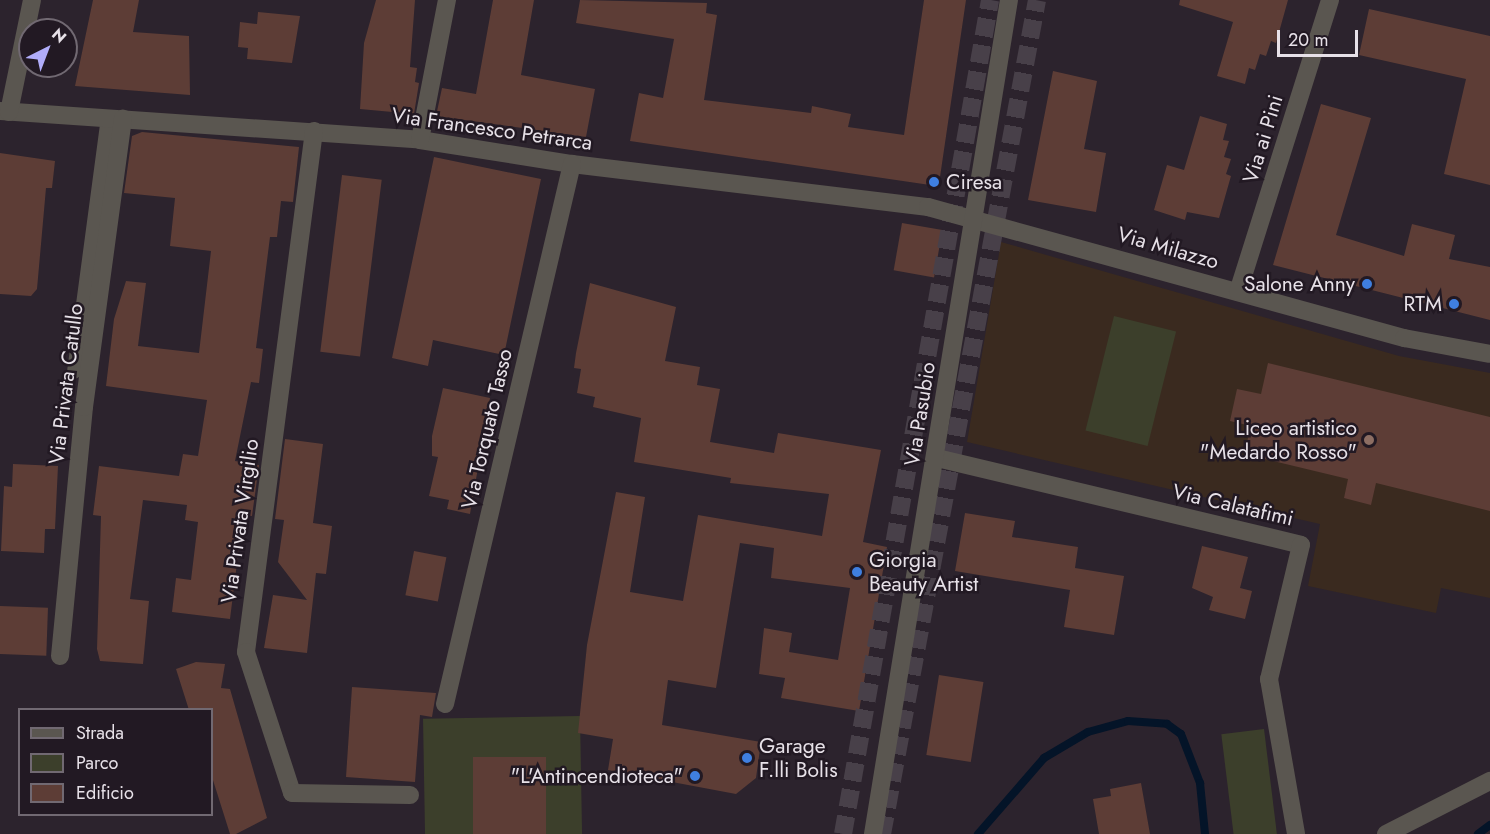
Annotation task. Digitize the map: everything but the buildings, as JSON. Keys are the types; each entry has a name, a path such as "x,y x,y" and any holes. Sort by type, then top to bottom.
{"street":[{"path":"5,111 33,0"},
{"path":"420,140 447,0"},
{"name":"Via Pasubio","path":"873,834 937,458 1010,0"},
{"name":"Via ai Pini","path":"1238,292 1330,0"},
{"name":"Via Francesco Petrarca","path":"5,111 420,140 572,165 928,207 974,217"},
{"name":"Via Privata Catullo","path":"60,656 84,407 116,119"},
{"name":"Via Privata Virgilio","path":"314,131 246,652 292,793 410,795"},
{"name":"Via Torquato Tasso","path":"445,704 572,165"},
{"name":"Via Milazzo","path":"974,217 1404,338 1490,354"},
{"name":"Via Calatafimi","path":"937,458 1301,545 1269,679 1296,834"},
{"path":"1386,834 1490,781"}],"lane":[{"path":"74,372 116,119"}],"shaded area":[{"path":"1001,242 1399,356 1490,373 1490,598 1441,588 1436,613 1308,586 1320,524 967,442"}],"green space":[{"path":"1114,316 1176,331 1148,446 1085,430"},
{"path":"580,716 582,834 425,834 423,719"},
{"path":"1264,729 1277,834 1234,834 1221,734"}],"waterway":[{"path":"978,834 1044,758 1088,732 1128,721 1167,724 1181,734 1200,783 1205,834"},
{"path":"1478,834 1490,825"}],"tunnel":[{"path":"843,834 990,0"},
{"path":"882,834 1037,0"}],"place":[{"name":"Ciresa","path":"934,182"},
{"name":"Salone Anny","path":"1367,284"},
{"name":"RTM","path":"1454,304"},
{"name":"Liceo artistico \"Medardo Rosso\"","path":"1369,440"},
{"name":"Giorgia Beauty Artist","path":"857,572"},
{"name":"Garage F.lli Bolis","path":"747,758"},
{"name":"\"L'Antincendioteca\"","path":"695,776"}]}
